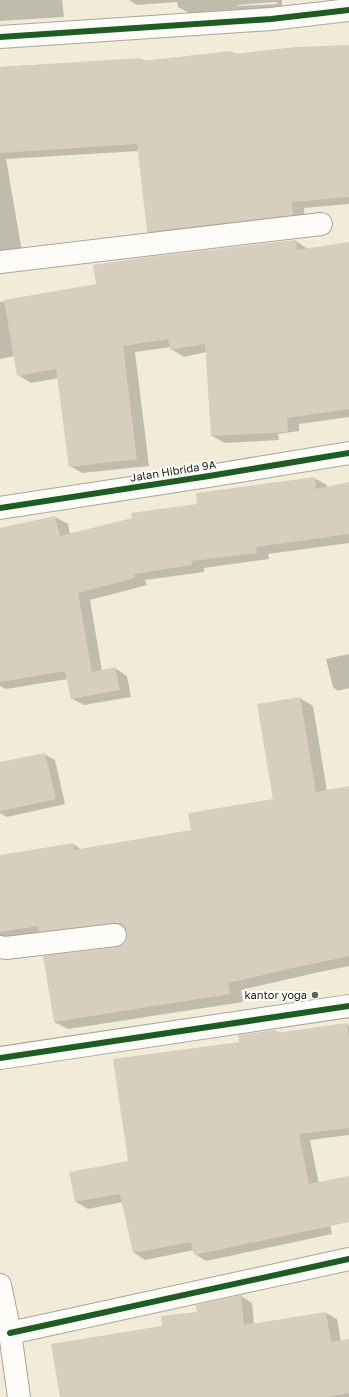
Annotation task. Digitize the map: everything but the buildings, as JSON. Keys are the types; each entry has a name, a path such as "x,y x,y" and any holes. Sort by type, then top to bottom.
{"street":[{"path":"0,37 271,19 349,10"},
{"path":"0,262 321,224"},
{"name":"Jalan Hibrida 9A","path":"0,508 209,476 349,452"},
{"path":"0,947 6,948 115,935"},
{"path":"0,1058 349,1006"},
{"path":"10,1333 349,1259"},
{"path":"0,1285 10,1333 20,1397"}],"cycle path":[{"path":"0,37 271,19 349,10"},
{"path":"0,508 349,453"},
{"path":"0,1058 349,1006"},
{"path":"10,1333 349,1259"}],"place":[{"name":"kantor yoga","path":"315,995"}]}
